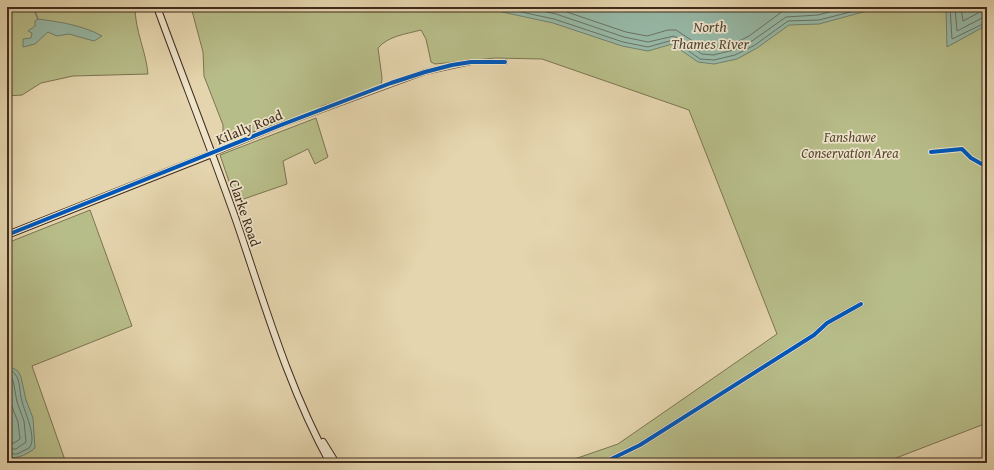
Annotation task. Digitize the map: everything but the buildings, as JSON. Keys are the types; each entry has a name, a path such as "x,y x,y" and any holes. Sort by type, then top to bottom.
{"main road":[{"name":"Clarke Road","path":"157,8 212,154 287,368 317,441 330,463"},
{"name":"Kilally Road","path":"7,235 212,154"},
{"name":"Clarke Road","path":"312,426 336,463"}],"street":[{"name":"Kilally Road","path":"212,154 281,125 425,72 472,62 505,62"},
{"path":"603,463 640,445 814,335 827,323 861,304"}],"green space":[{"path":"7,7 135,7 135,16 148,74 73,76 41,83 22,95 7,96"},
{"name":"Fanshawe Conservation Area","path":"191,7 987,7 987,423 883,463 563,463 618,444 777,334 689,110 542,59 495,58 435,64 431,62 426,39 421,30 392,38 378,48 382,78 381,87 322,106 314,111 224,142 221,137 223,134 223,125 204,76 203,52"},
{"path":"316,118 328,157 315,164 308,149 283,161 287,184 238,201 234,196 220,155"},
{"path":"90,210 132,326 32,366 66,463 7,463 7,243"}],"water":[{"name":"North Thames River","path":"479,7 893,7 863,12 819,24 789,25 757,48 737,59 714,64 698,62 672,44 648,51 622,46 553,23"},
{"path":"946,7 987,7 987,25 947,47"},
{"path":"38,19 79,27 102,36 94,41 69,34 57,36 48,32 35,44 23,47 23,39 31,38 32,33 28,31 35,26 35,21"},
{"path":"7,365 18,371 21,377 26,400 33,418 35,448 19,457 8,458 7,460"}],"waterway":[{"path":"33,7 38,19"}],"cycle path":[{"path":"7,235 281,125 391,83 452,65 471,62 505,62"},
{"path":"931,152 962,149 971,158 987,167"},
{"path":"603,463 640,445 814,335 827,323 861,304"}]}
